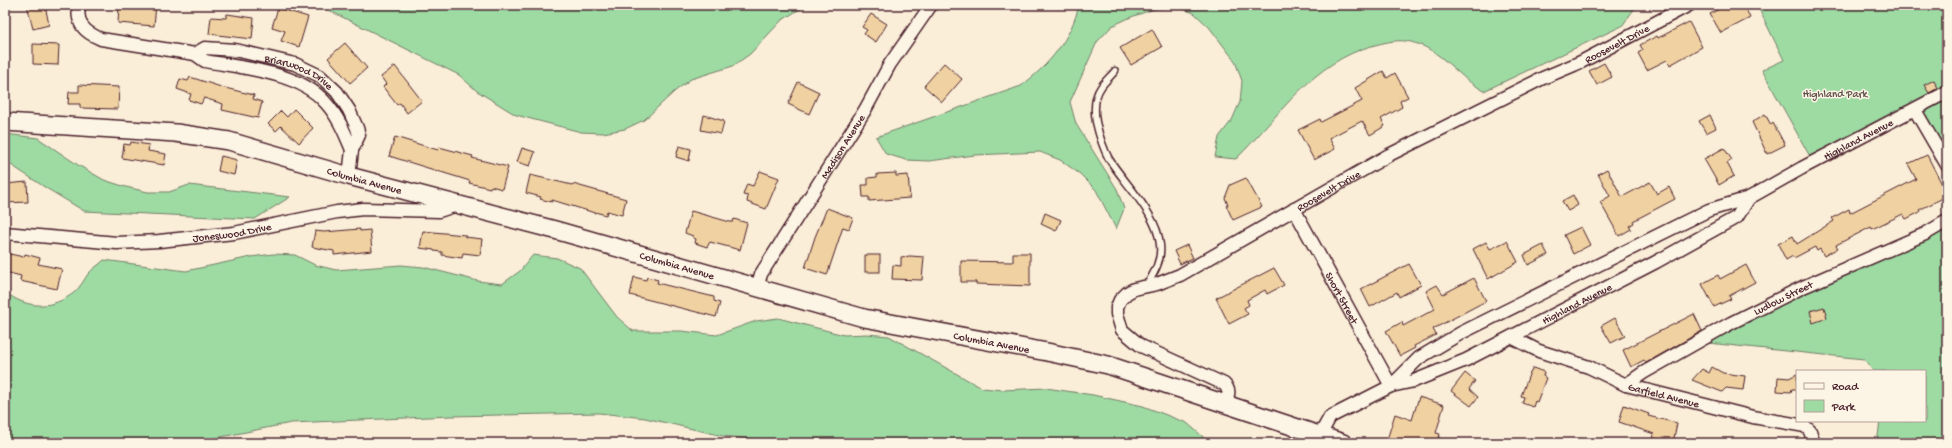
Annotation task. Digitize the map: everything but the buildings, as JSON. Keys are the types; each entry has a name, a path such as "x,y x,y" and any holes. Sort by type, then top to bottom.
{"street":[{"name":"Briarwood Drive","path":"79,5 78,12 86,33 100,39 195,54 205,61 276,75 310,88 324,100 334,113 352,150"},
{"name":"Madison Avenue","path":"756,288 761,274 865,110 890,64 931,5"},
{"name":"Roosevelt Drive","path":"1226,404 1229,388 1224,384 1141,346 1122,330 1117,314 1120,300 1134,289 1157,284 1180,275 1395,152 1543,78 1581,62 1689,5"},
{"name":"Briarwood Drive","path":"195,54 205,48 235,50 295,64 320,76 337,92 354,118 359,135 352,150 349,176"},
{"name":"Highland Avenue","path":"1391,386 1419,358 1461,333 1709,210 1749,198 1802,168 1947,92"},
{"path":"1915,110 1947,164"},
{"name":"Columbia Avenue","path":"5,122 176,133 222,140 349,176 555,230 864,318 1047,352 1108,365 1342,443"},
{"name":"Highland Avenue","path":"1320,435 1330,417 1391,386 1414,381 1460,362 1656,262 1737,217 1749,198"},
{"name":"Joneswood Drive","path":"5,234 117,243 159,241 234,233 337,212 363,210 439,212 457,205"},
{"name":"Short Street","path":"1294,209 1391,386"},
{"name":"Ludlow Street","path":"1626,385 1643,373 1731,323 1803,287 1925,234 1947,221"},
{"name":"Garfield Avenue","path":"1511,337 1539,351 1589,367 1626,385 1753,417 1805,426 1810,431 1814,443"}],"lane":[{"path":"1116,71 1101,86 1097,96 1095,115 1100,139 1109,158 1149,217 1160,240 1160,254 1157,266 1147,285"}],"green space":[{"path":"318,5 510,5 523,7 527,5 806,5 781,21 750,54 733,66 691,79 674,92 644,120 625,129 603,133 581,132 516,115 477,91 459,75"},
{"path":"1079,5 1637,5 1622,26 1484,91 1468,81 1434,52 1419,44 1402,41 1388,42 1352,53 1315,77 1298,92 1236,159 1215,157 1219,137 1232,120 1240,102 1242,81 1235,61 1209,27 1194,13 1175,6 1154,9 1131,17 1112,26 1097,42 1070,102 1076,124 1117,189 1124,209 1116,229 1096,190 1080,174 1060,160 1040,152 975,155 929,161 906,160 886,154 876,137 1021,86 1041,69 1058,50 1065,40"},
{"name":"Highland Park","path":"1757,5 1947,5 1947,163 1915,110 1813,162 1762,70 1784,60"},
{"path":"5,134 38,138 78,165 104,180 148,192 169,192 189,185 290,197 255,219 84,211 5,161"},
{"path":"1947,221 1947,443 1877,443 1880,422 1926,422 1926,370 1872,370 1864,359 1698,342"},
{"path":"273,254 295,255 315,265 336,270 401,265 423,267 478,281 502,284 520,271 533,255 557,258 580,268 617,317 633,331 681,331 717,335 756,321 778,318 844,335 867,334 889,336 982,388 1003,390 1046,388 1093,395 1143,406 1187,423 1210,443 785,443 723,436 645,418 599,413 451,416 291,423 191,443 5,443 5,292 22,302 40,305 49,304 66,298 75,292 90,272 104,260 186,271 251,257"}]}
